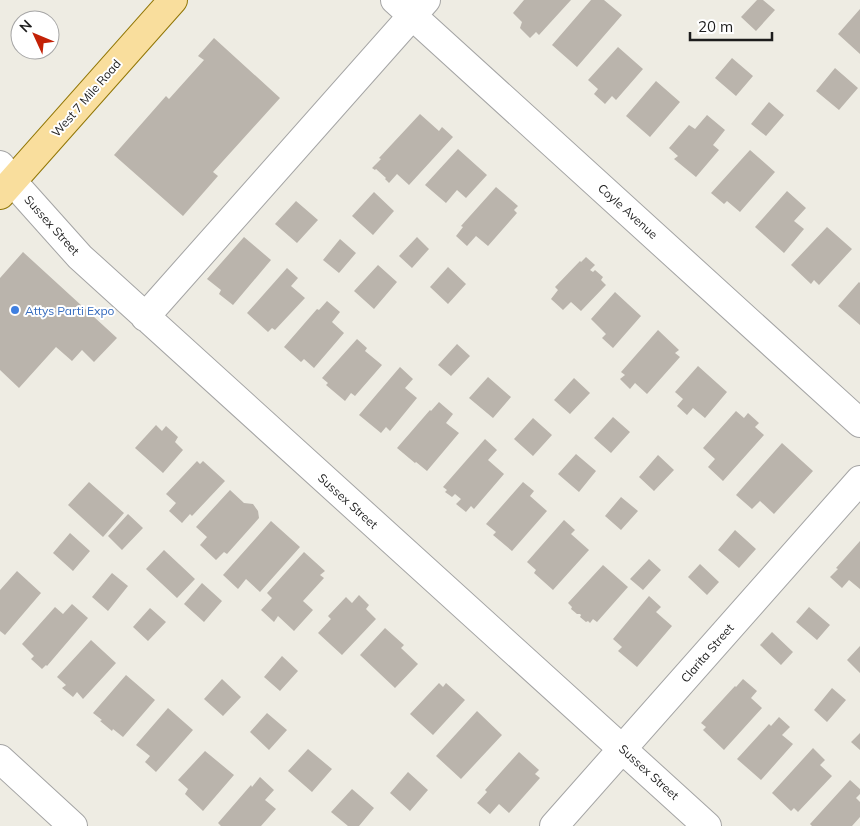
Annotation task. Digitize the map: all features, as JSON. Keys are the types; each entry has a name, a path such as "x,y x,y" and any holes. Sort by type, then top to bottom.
{"main road":[{"name":"West 7 Mile Road","path":"4,180 173,0"}],"street":[{"path":"144,317 411,5"},
{"name":"Coyle Avenue","path":"411,5 860,422"},
{"name":"Sussex Street","path":"4,180 80,257 144,317 707,826"},
{"name":"Clarita Street","path":"554,826 860,480"},
{"path":"0,759 73,826"}],"building":[{"path":"524,0 571,0 539,35 536,32 530,38 520,28 522,22 513,13"},
{"path":"591,0 604,0 622,15 577,67 552,45"},
{"path":"757,0 763,0 775,10 756,31 741,17"},
{"path":"860,9 860,54 838,34"},
{"path":"214,38 280,98 213,172 218,176 183,216 114,155 166,96 169,99 204,60 198,56"},
{"path":"618,47 643,69 616,100 612,96 605,104 594,94 598,89 588,80"},
{"path":"732,58 753,76 736,96 715,78"},
{"path":"835,68 858,88 839,110 816,91"},
{"path":"656,81 680,102 650,137 626,116"},
{"path":"769,102 784,115 766,136 751,124"},
{"path":"420,114 439,131 442,127 453,137 409,185 397,174 389,183 376,169 372,168"},
{"path":"707,115 725,130 713,145 719,150 696,177 674,159 678,156 669,148 689,125 695,129"},
{"path":"458,149 487,175 466,198 457,190 446,203 425,185"},
{"path":"750,150 775,172 740,212 727,201 724,204 711,193"},
{"path":"496,187 518,206 514,210 517,213 488,246 476,236 467,246 456,236 463,227 461,226"},
{"path":"787,191 806,208 794,221 804,229 784,253 755,227"},
{"path":"374,192 394,211 373,235 352,216"},
{"path":"296,201 318,220 297,243 275,224"},
{"path":"827,227 852,249 819,285 814,280 811,284 791,265"},
{"path":"244,237 271,260 233,305 219,294 221,290 207,279"},
{"path":"417,237 429,249 412,268 399,256"},
{"path":"340,239 356,253 339,273 323,260"},
{"path":"23,252 117,338 94,362 82,350 72,361 56,347 19,388 0,370 0,278"},
{"path":"586,257 595,265 590,270 593,272 595,270 603,277 601,280 606,285 581,311 571,302 563,310 551,299 558,290 555,287"},
{"path":"378,265 397,282 374,309 354,291"},
{"path":"448,267 466,284 448,304 430,287"},
{"path":"287,268 298,278 291,286 305,298 275,330 272,328 268,332 247,313"},
{"path":"860,283 860,325 838,306"},
{"path":"615,292 641,316 613,348 602,338 606,334 591,319"},
{"path":"327,301 340,312 332,322 344,333 314,368 304,359 301,362 284,347 317,309 319,310"},
{"path":"658,330 679,350 675,353 680,357 647,394 635,383 630,389 620,379 625,375 621,372"},
{"path":"357,339 367,348 365,351 382,365 355,396 351,393 345,401 326,385 328,383 322,378"},
{"path":"457,344 470,356 451,376 438,365"},
{"path":"698,366 727,392 705,418 693,408 687,415 677,406 683,399 675,392"},
{"path":"400,367 413,379 405,388 417,398 390,431 386,427 381,433 359,415"},
{"path":"488,377 511,397 493,418 469,398"},
{"path":"574,378 590,393 570,414 554,400"},
{"path":"439,402 453,414 446,423 459,433 427,471 397,448"},
{"path":"736,411 744,418 748,413 759,423 755,427 764,435 723,481 708,467 715,459 703,448"},
{"path":"613,417 630,432 611,453 594,438"},
{"path":"533,418 552,435 533,456 514,439"},
{"path":"156,425 162,431 166,426 178,437 175,442 183,450 163,473 135,448"},
{"path":"485,439 497,450 488,460 504,474 474,509 471,506 466,512 456,504 461,499 455,494 452,497 445,492 447,490 443,487"},
{"path":"782,443 813,471 774,514 760,501 752,509 736,495"},
{"path":"576,454 596,471 579,492 558,474"},
{"path":"658,455 674,470 654,491 639,477"},
{"path":"197,461 200,464 203,461 225,481 192,516 190,514 182,523 169,511 176,503 166,494"},
{"path":"89,482 124,513 103,537 68,505"},
{"path":"523,482 534,491 530,496 547,511 512,551 493,535 496,532 486,524"},
{"path":"230,490 244,503 253,504 258,511 259,518 227,554 224,552 216,560 200,545 207,537 196,527"},
{"path":"621,497 638,511 621,530 605,516"},
{"path":"128,514 143,528 122,550 108,536"},
{"path":"564,520 575,530 571,534 589,550 553,590 534,573 536,570 527,562"},
{"path":"271,521 300,547 260,592 246,579 238,589 223,575"},
{"path":"735,530 756,549 739,568 718,550"},
{"path":"70,533 90,551 73,571 53,553"},
{"path":"860,541 860,589 849,580 842,588 830,577"},
{"path":"164,550 195,579 177,598 146,569"},
{"path":"304,552 325,571 320,575 324,578 303,601 313,610 294,631 278,616 274,622 261,610 272,598 267,593"},
{"path":"649,559 661,570 643,590 630,579"},
{"path":"700,564 719,582 707,595 688,577"},
{"path":"603,565 628,587 597,622 593,619 590,623 586,622 580,617 580,614 571,609 572,607 568,603"},
{"path":"17,571 41,593 5,635 0,631 0,590"},
{"path":"112,573 128,586 108,611 92,597"},
{"path":"202,583 222,601 204,622 184,604"},
{"path":"359,595 369,605 366,609 376,619 342,655 318,633 331,619 328,616 346,597 352,603"},
{"path":"649,596 661,607 656,612 672,626 637,667 618,651 622,647 613,639"},
{"path":"72,604 88,618 47,666 42,669 31,659 34,656 22,644 55,607 63,614"},
{"path":"809,607 830,625 817,640 796,622"},
{"path":"150,608 166,622 148,641 133,627"},
{"path":"385,628 404,645 401,648 418,664 395,688 360,655"},
{"path":"772,632 793,652 781,665 760,645"},
{"path":"91,640 116,663 83,699 77,692 73,697 62,688 66,685 57,677"},
{"path":"860,646 860,673 847,660"},
{"path":"282,656 298,671 280,691 264,677"},
{"path":"126,675 155,700 123,737 113,729 112,731 93,713"},
{"path":"222,679 241,697 223,716 204,699"},
{"path":"743,679 757,691 751,698 762,708 724,750 703,730 706,727 701,723"},
{"path":"439,683 443,687 446,683 465,700 433,735 410,714"},
{"path":"832,688 846,700 827,722 814,710"},
{"path":"168,708 193,730 156,772 145,762 150,756 136,745"},
{"path":"477,711 502,735 461,779 436,756"},
{"path":"267,713 287,730 269,750 250,732"},
{"path":"779,717 790,727 782,735 793,744 761,780 737,759 769,724 771,726"},
{"path":"860,733 860,750 851,742"},
{"path":"813,748 825,760 820,765 832,776 798,812 794,808 791,811 772,793"},
{"path":"308,749 332,769 312,792 288,771"},
{"path":"205,751 234,775 203,811 185,794 188,789 178,780"},
{"path":"519,752 539,770 535,774 540,778 509,813 499,804 490,814 477,803 487,792 485,790"},
{"path":"408,772 428,790 410,811 390,793"},
{"path":"260,777 274,790 265,800 276,809 261,826 221,826 218,823"},
{"path":"850,780 860,789 860,794 856,798 860,802 860,817 852,826 812,826 810,824"},
{"path":"352,789 374,808 359,826 348,826 331,812"}],"place":[{"name":"Attys Parti Expo","path":"15,310"}]}
